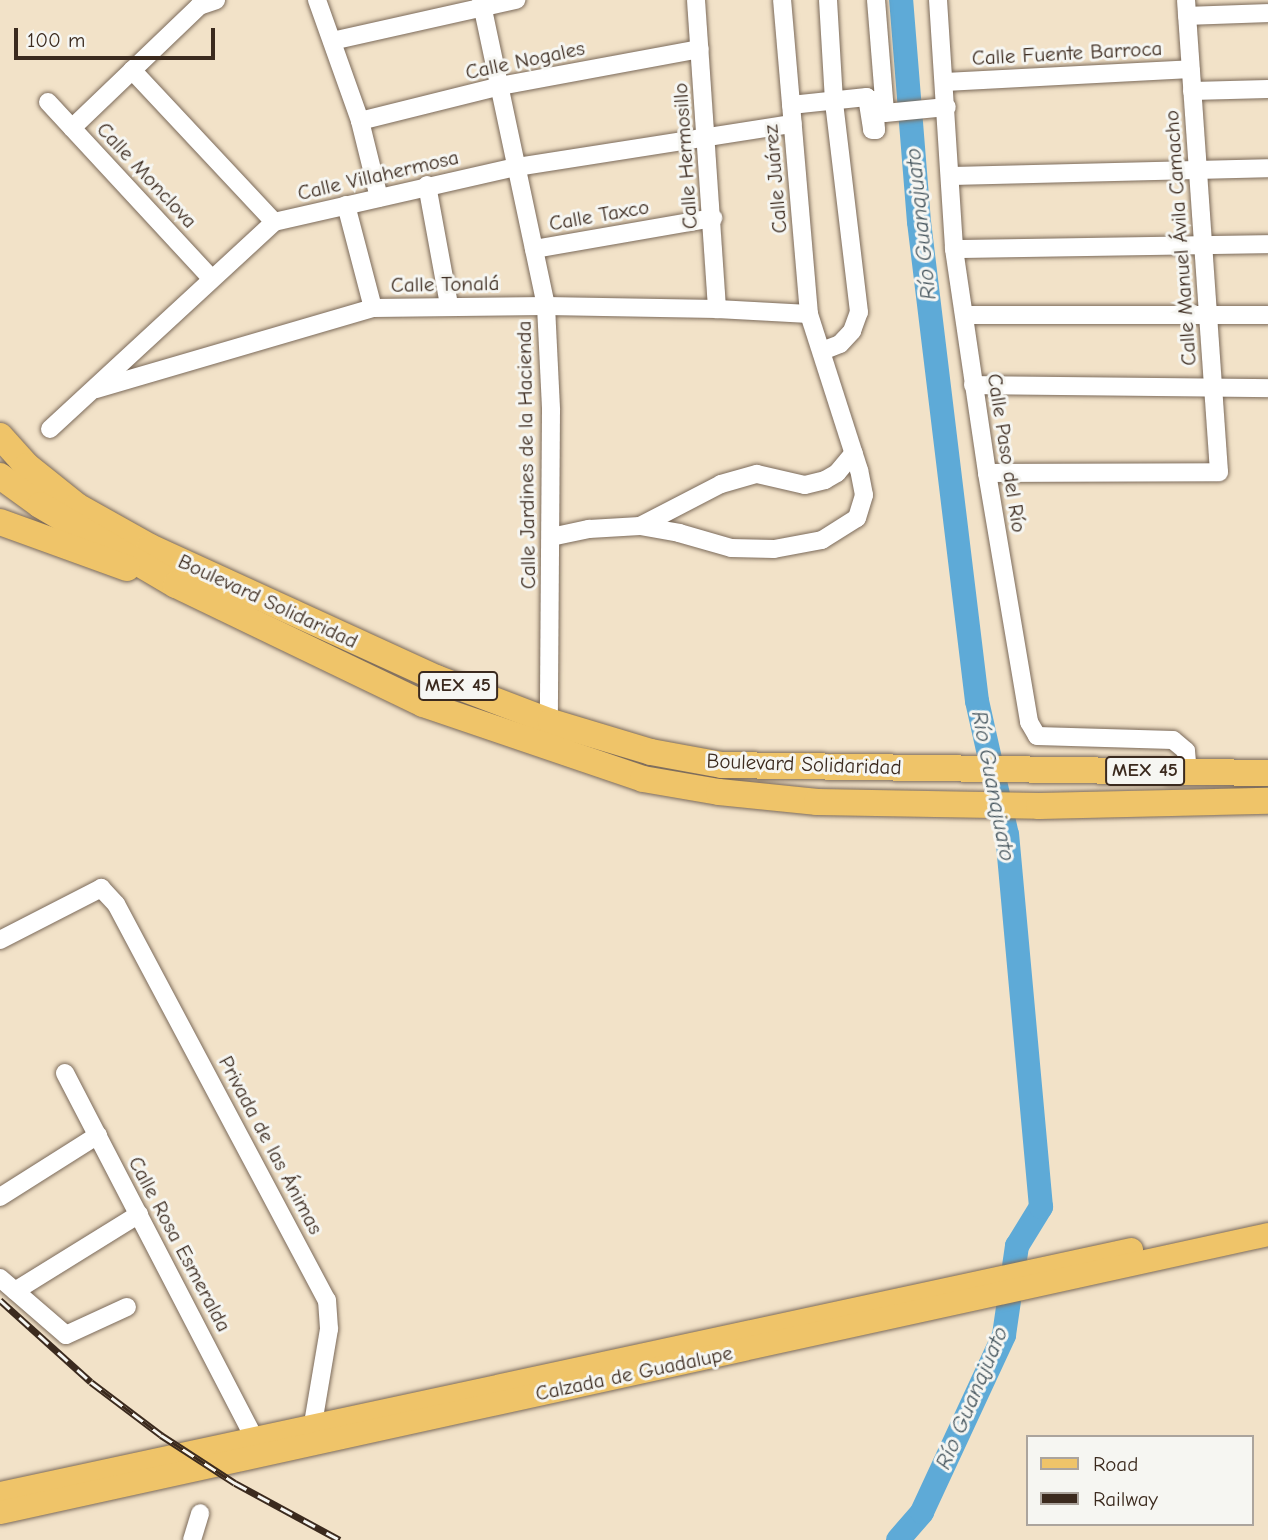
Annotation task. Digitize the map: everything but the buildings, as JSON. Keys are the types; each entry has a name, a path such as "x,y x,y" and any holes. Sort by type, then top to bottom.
{"highway":[{"name":"Boulevard Solidaridad","path":"0,436 27,466 69,499 138,541 425,673 643,779 719,792 817,802 1039,806 1268,801"},
{"name":"Boulevard Solidaridad","path":"0,477 40,505 176,585 423,704 548,735 722,765 1268,773"},
{"path":"0,522 176,585"}],"main road":[{"name":"Calzada de Guadalupe","path":"1055,1274 1268,1220"},
{"name":"Calzada de Guadalupe","path":"0,1511 311,1433 1055,1274 1268,1234"},
{"name":"Calzada de Guadalupe","path":"0,1493 254,1437 311,1433"}],"street":[{"path":"317,0 360,121 379,198"},
{"path":"332,41 482,3 516,0"},
{"name":"Calle Hermosillo","path":"696,0 713,218 717,309"},
{"name":"Calle Juárez","path":"640,526 679,533 731,548 774,549 822,540 848,526 857,518 862,505 864,495 854,453 828,380 822,351 809,314 782,0"},
{"path":"822,351 840,344 852,331 859,312 834,101 828,0"},
{"path":"869,97 881,73 876,0"},
{"name":"Calle Paso del Río","path":"938,0 947,107 954,249 966,315 986,473 1029,722 1037,736 1173,740 1186,751 1188,772"},
{"path":"72,128 204,2"},
{"name":"Calle Jardines de la Hacienda","path":"482,3 546,306 551,537 548,735"},
{"path":"1187,8 1268,13"},
{"name":"Calle Manuel Ávila Camacho","path":"986,473 1219,472 1187,8"},
{"name":"Calle Nogales","path":"360,121 500,86 699,49"},
{"name":"Calle Fuente Barroca","path":"945,82 1191,69"},
{"path":"132,70 274,222"},
{"path":"869,97 881,73"},
{"path":"1192,91 1268,89"},
{"path":"791,105 869,97"},
{"path":"869,97 885,114 947,107"},
{"name":"Calle Monclova","path":"48,102 212,279"},
{"name":"Calle Villahermosa","path":"50,429 274,222 427,185 517,167 793,124"},
{"path":"951,176 1268,168"},
{"path":"427,185 449,305"},
{"path":"346,205 373,308"},
{"name":"Calle Taxco","path":"534,249 713,218"},
{"path":"954,249 1268,244"},
{"name":"Calle Tonalá","path":"92,390 373,308 449,305 546,306 717,309 809,314"},
{"path":"966,315 1268,315"},
{"path":"973,385 1268,388"},
{"path":"551,537 589,529 640,526 721,484 757,474 805,485 825,480 837,473 854,453"},
{"name":"Privada de las Ánimas","path":"0,940 101,888 116,904 327,1300 329,1329 311,1433"},
{"name":"Calle Rosa Esmeralda","path":"65,1073 254,1437"},
{"path":"0,1197 98,1135"},
{"path":"15,1291 139,1214"},
{"path":"0,1278 66,1335 127,1307"},
{"path":"192,1540 200,1513"}],"waterway":[{"name":"Río Guanajuato","path":"898,1540 922,1512 1004,1335 1017,1246 1041,1207 1007,835 977,701 919,222 901,0"}],"railway":[{"path":"0,1300 91,1382 161,1435 235,1483 340,1540"}]}
